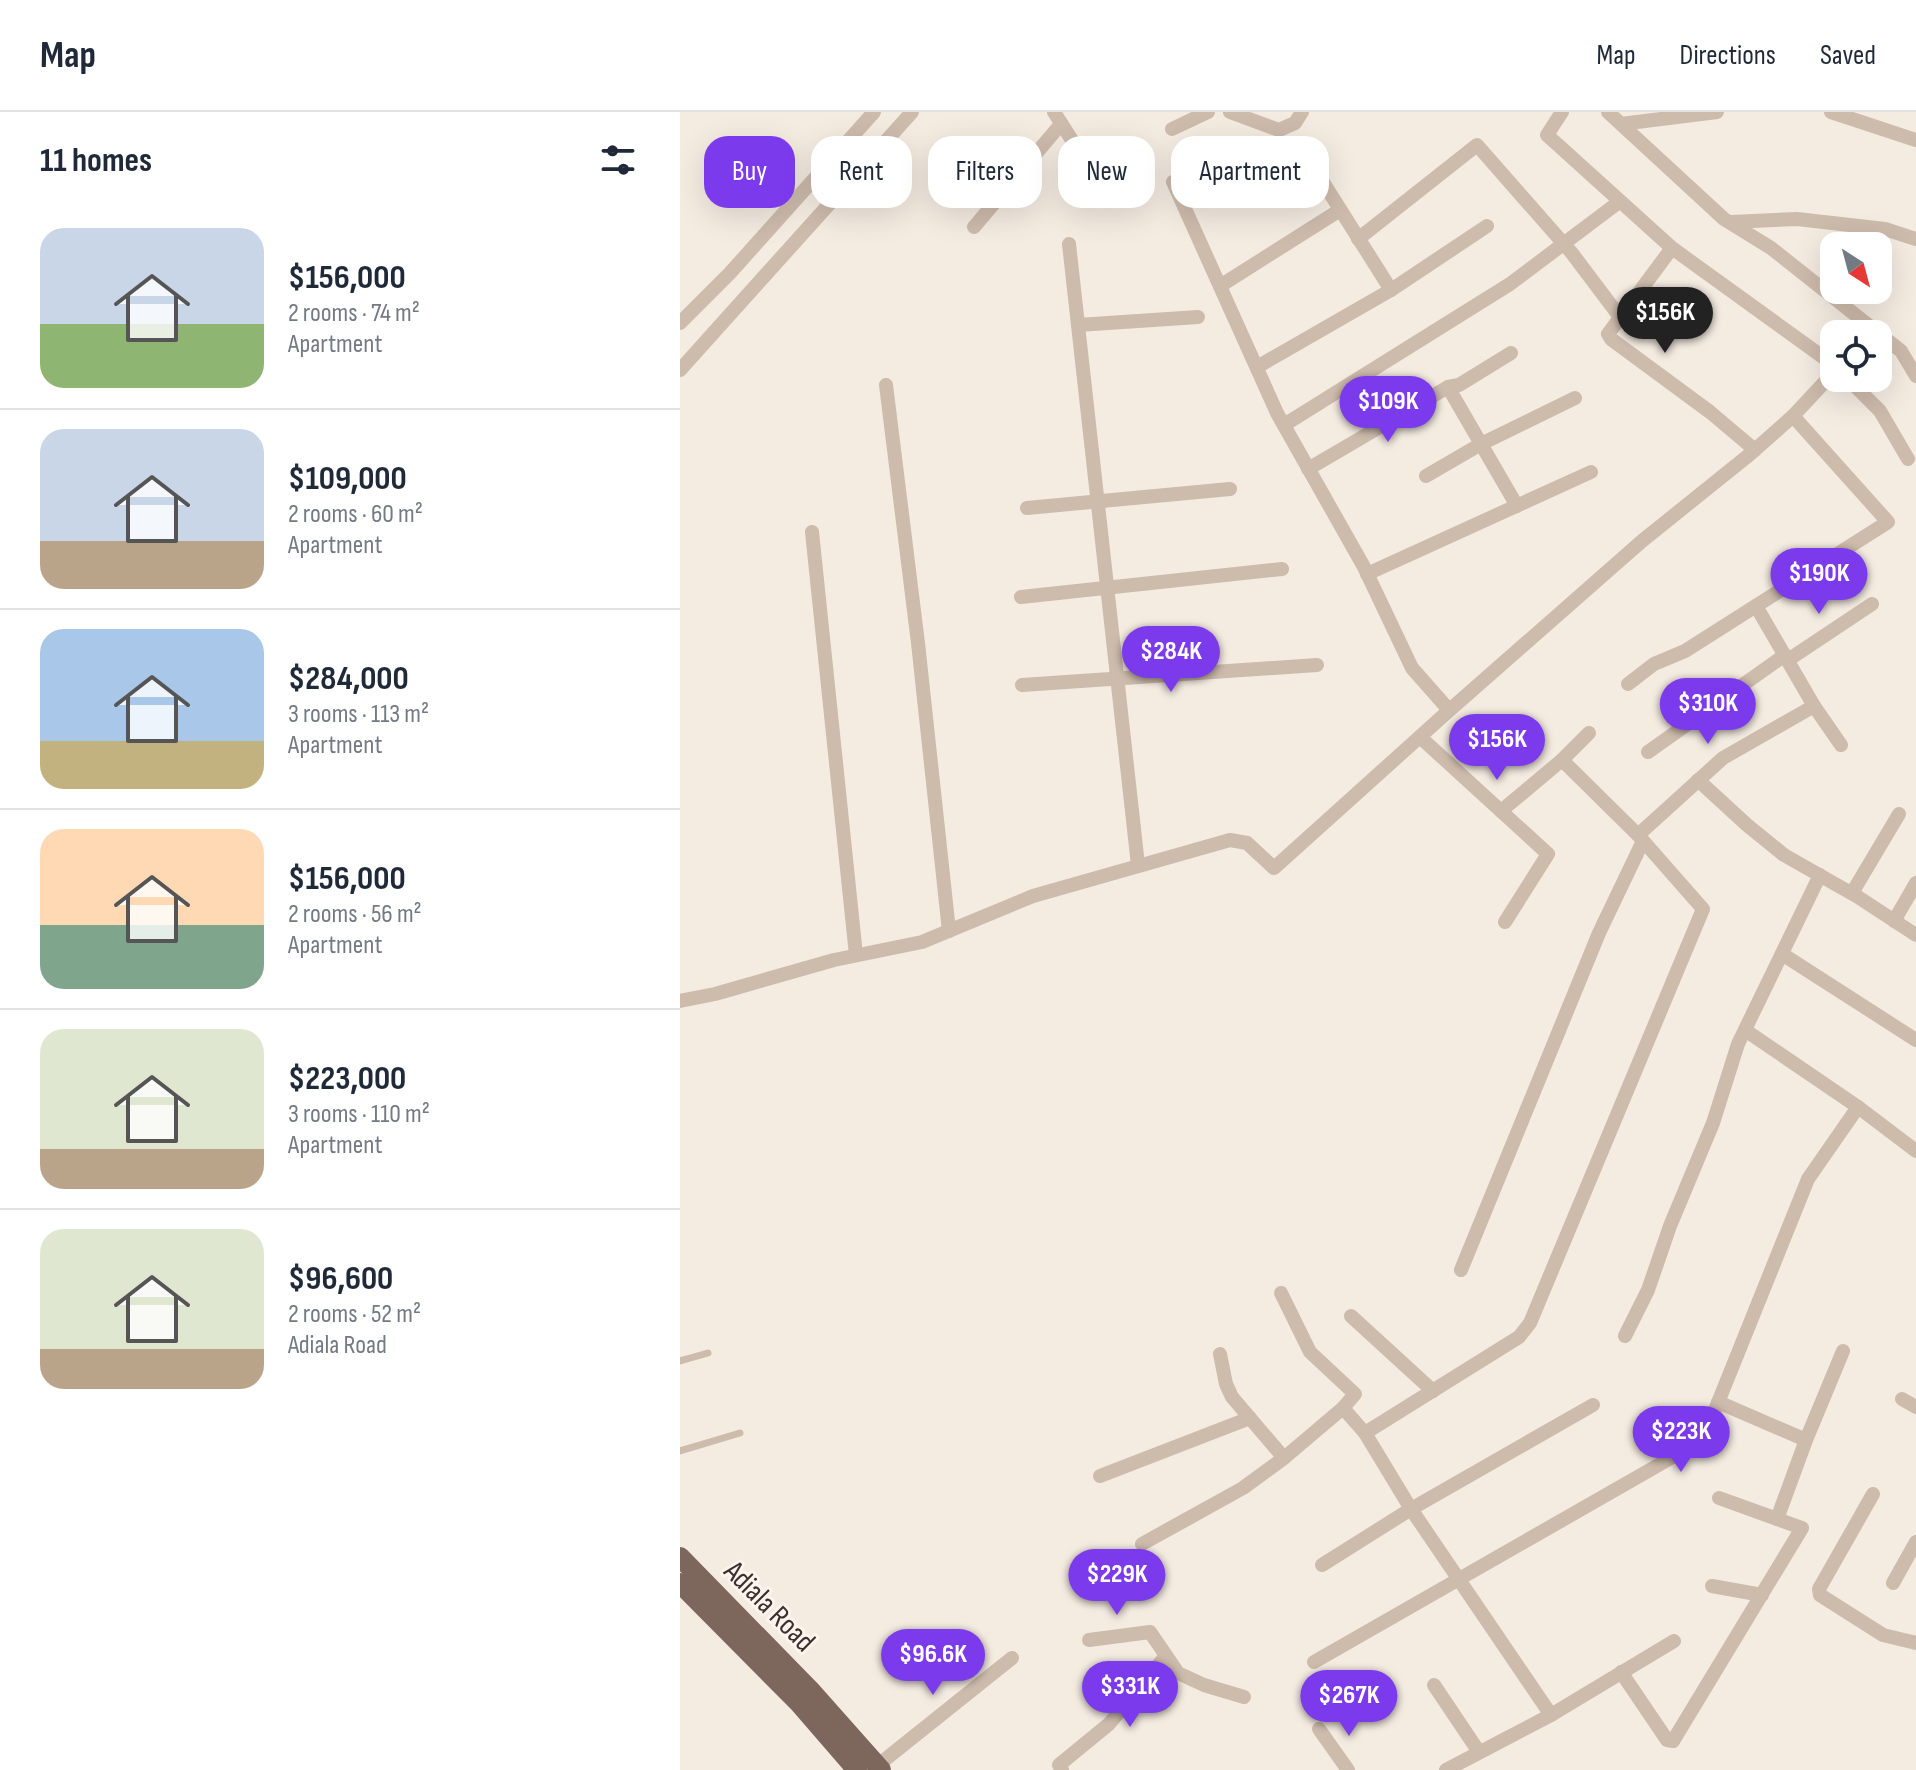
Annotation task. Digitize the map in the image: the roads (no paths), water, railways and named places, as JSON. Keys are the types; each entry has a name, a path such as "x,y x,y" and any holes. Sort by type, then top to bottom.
{"main road":[{"name":"Adiala Road","path":"680,1557 810,1690 872,1769"},
{"name":"Adiala Road","path":"680,1583 799,1703 872,1769"}],"street":[{"path":"680,323 730,273 874,112"},
{"path":"680,370 912,112"},
{"path":"1172,129 1208,112"},
{"path":"1230,112 1279,130 1295,123 1302,112"},
{"path":"1562,112 1547,135 1672,248 1820,355"},
{"path":"1608,112 1729,222 1771,248 1850,309 1901,351 1914,367"},
{"path":"1621,124 1717,112"},
{"path":"1831,112 1916,140"},
{"path":"974,227 1060,116 1072,136"},
{"path":"1358,239 1477,145 1564,245 1620,317"},
{"path":"1329,192 1391,290"},
{"path":"1284,425 1510,284 1619,202"},
{"path":"1185,208 1284,425 1367,574 1412,668 1449,710"},
{"path":"1220,286 1340,210"},
{"path":"1729,222 1797,219 1885,229 1916,239"},
{"path":"1257,367 1391,290 1487,226"},
{"path":"1069,244 1138,865"},
{"path":"1672,248 1609,331 1611,339 1710,412 1755,450"},
{"path":"1078,325 1198,317"},
{"path":"1308,469 1511,353"},
{"path":"886,385 949,931"},
{"path":"1448,387 1517,506"},
{"path":"680,1001 856,955 922,942 1033,896 1230,840 1247,843 1274,868 1642,541 1755,450 1820,387"},
{"path":"1861,392 1880,411 1908,459"},
{"path":"1426,476 1481,444 1575,398"},
{"path":"1628,684 1654,664 1685,651 1888,522 1793,416"},
{"path":"1367,574 1591,472"},
{"path":"1027,508 1230,489"},
{"path":"812,532 856,955"},
{"path":"1021,597 1282,569"},
{"path":"1648,752 1872,604"},
{"path":"1756,606 1814,706 1841,745"},
{"path":"1022,685 1317,665"},
{"path":"1461,1270 1641,838 1723,758 1814,706"},
{"path":"1501,811 1589,733"},
{"path":"1420,737 1548,854 1505,922"},
{"path":"1365,1433 1519,1337 1530,1323 1703,909 1641,838 1562,760"},
{"path":"1698,780 1784,855 1852,893 1916,935"},
{"path":"1852,893 1899,814"},
{"path":"1625,1336 1648,1290 1670,1226 1713,1123 1745,1030 1820,875"},
{"path":"1894,921 1916,883"},
{"path":"1782,954 1916,1040"},
{"path":"1745,1030 1858,1107 1916,1151"},
{"path":"1314,1662 1676,1455 1700,1438 1718,1402 1808,1179 1858,1107"},
{"path":"1142,1544 1243,1488 1284,1458 1355,1394 1310,1352 1281,1293"},
{"path":"1351,1316 1433,1391"},
{"path":"1777,1519 1843,1351"},
{"path":"1220,1354 1232,1397 1284,1458"},
{"path":"1902,1399 1916,1407"},
{"path":"1718,1402 1806,1440"},
{"path":"1322,1565 1411,1509 1593,1405"},
{"path":"1343,1408 1365,1433 1411,1509 1551,1715"},
{"path":"1100,1476 1250,1418"},
{"path":"1873,1494 1819,1589 1820,1595 1883,1635 1916,1643"},
{"path":"1621,1672 1667,1740 1673,1741 1802,1528 1719,1498"},
{"path":"1893,1583 1916,1542"},
{"path":"1712,1586 1762,1595"},
{"path":"1089,1640 1150,1632 1178,1673 1244,1697"},
{"path":"1446,1770 1551,1715 1674,1641"},
{"path":"1062,1770 1059,1765 1109,1724 1165,1657"},
{"path":"872,1769 1012,1658"},
{"path":"1434,1685 1479,1752"},
{"path":"1319,1729 1348,1770"}],"lane":[{"path":"680,1361 708,1353"},
{"path":"680,1451 740,1433"}]}
